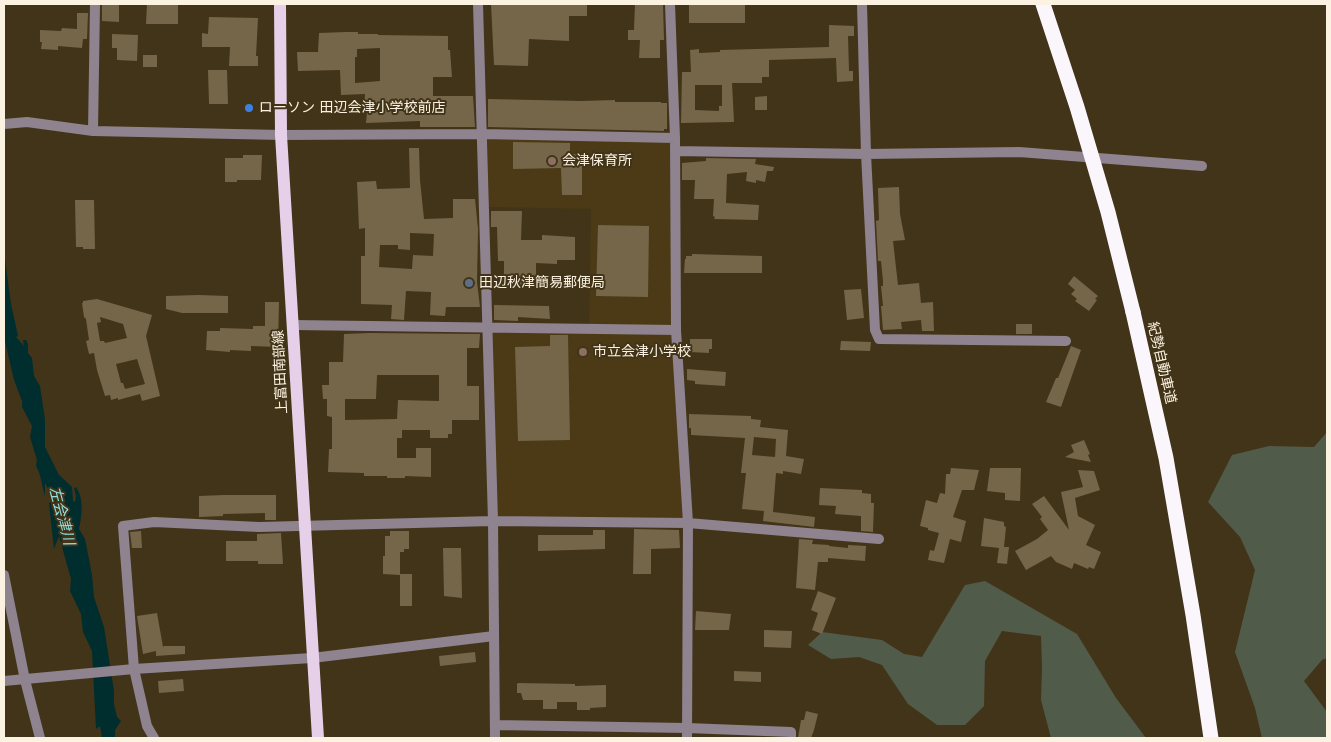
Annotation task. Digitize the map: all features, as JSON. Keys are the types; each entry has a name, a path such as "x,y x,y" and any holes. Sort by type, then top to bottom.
{"highway":[{"name":"紀勢自動車道","path":"1043,4 1077,107 1108,212 1133,312 1166,458 1211,738"}],"main road":[{"name":"上富田南部線","path":"280,4 281,135 318,738"}],"street":[{"path":"93,131 95,4"},
{"path":"478,4 493,521 494,738"},
{"path":"670,4 675,138 676,330 688,523 687,733"},
{"path":"862,4 866,154 875,330 879,339 1066,341"},
{"path":"4,124 26,122 93,131 281,135 482,134 675,138"},
{"path":"675,151 866,154 1019,152 1202,166"},
{"path":"293,325 676,330"},
{"path":"154,738 147,726 134,669 123,526 154,522 259,527 493,521 688,523 880,539"},
{"path":"4,575 25,680 40,738"},
{"path":"4,681 134,669 312,658 494,636"},
{"path":"142,738 147,726"},
{"path":"494,726 687,733 791,732 791,738"}],"shaded area":[{"path":"487,138 674,140 688,523 493,521 487,328 589,329 591,209 489,207"}],"green space":[{"path":"1327,432 1327,658 1322,660 1304,681 1327,712 1327,738 1262,738 1255,708 1235,652 1255,570 1240,537 1208,502 1232,455 1269,446 1314,447"},
{"path":"985,581 1077,634 1116,698 1146,738 1051,738 1041,700 1041,636 1002,631 985,661 984,706 965,725 937,725 908,704 882,665 859,657 831,659 808,645 822,632 882,640 904,654 922,657 965,585"}],"water":[{"name":"左会津川","path":"4,252 11,304 18,336 16,337 24,346 23,340 26,340 28,344 28,353 32,358 34,376 40,386 45,420 45,447 59,475 72,487 73,501 75,502 74,488 76,487 79,491 81,513 79,529 85,539 94,597 104,627 114,691 114,704 117,717 121,721 115,730 115,738 102,738 100,726 96,729 92,651 83,632 81,614 70,591 71,579 59,536 54,549 49,503 53,497 45,483 45,496 30,437 32,426 22,407 4,337"}],"building":[{"path":"102,4 119,4 119,22 102,21"},
{"path":"147,4 178,4 178,24 146,24"},
{"path":"491,4 587,4 587,16 569,16 569,41 529,39 528,66 494,65"},
{"path":"635,4 663,4 664,40 660,40 660,58 639,58 640,40 628,40 628,30 634,30"},
{"path":"689,5 745,5 745,23 689,23"},
{"path":"77,13 88,13 87,39 83,39 82,48 58,46 58,50 41,49 40,30 61,31 62,28 77,29"},
{"path":"209,17 258,18 256,56 258,56 258,66 229,66 230,47 202,47 202,33 208,34"},
{"path":"829,25 854,26 854,36 848,36 849,71 853,71 853,81 837,82 836,58 769,60 769,77 762,77 762,83 732,83 734,122 681,123 682,72 691,72 690,50 699,49 699,53 720,52 720,50 829,47","holes":["695,85 722,85 722,106 719,106 719,111 695,110"]},
{"path":"358,32 358,34 378,35 448,36 452,77 433,77 433,96 473,96 475,127 420,127 420,121 366,123 367,112 364,112 365,94 341,95 340,70 298,71 297,52 318,52 319,33","holes":["380,48 380,81 355,83 355,57 357,57 357,49"]},
{"path":"112,34 138,35 137,61 117,60 117,48 112,48"},
{"path":"143,55 157,55 157,67 143,67"},
{"path":"208,70 227,70 228,104 209,104"},
{"path":"767,96 767,110 755,110 755,97"},
{"path":"488,99 615,100 615,102 667,103 667,129 664,129 664,131 488,127"},
{"path":"513,142 570,143 570,154 582,154 582,195 562,195 561,168 513,169"},
{"path":"409,148 419,148 424,219 453,218 453,199 475,199 478,229 477,282 480,307 446,307 445,316 430,315 431,292 406,291 404,320 391,319 392,305 361,304 361,256 365,256 365,228 359,229 357,182 376,181 377,189 410,188","holes":["410,233 434,234 433,256 413,255 412,269 379,267 380,245 398,245 398,249 410,250"]},
{"path":"243,155 262,155 261,180 225,182 225,158 243,158"},
{"path":"706,158 756,159 755,164 774,167 773,171 767,171 765,182 756,180 756,183 746,181 747,172 727,174 726,203 759,205 758,220 714,219 714,199 694,199 695,180 682,180 682,163 706,161"},
{"path":"899,187 900,214 905,240 893,241 898,285 919,283 921,303 933,302 934,331 922,331 921,320 901,322 902,329 883,330 881,286 883,286 883,281 881,261 878,261 876,221 879,220 878,188"},
{"path":"75,200 94,200 95,249 76,247"},
{"path":"491,211 522,211 521,240 542,240 542,235 575,237 575,260 557,260 557,264 536,263 536,286 504,285 504,261 498,261 497,227 491,227"},
{"path":"598,225 649,226 648,297 596,296"},
{"path":"692,254 762,256 762,273 684,273 686,256 692,256"},
{"path":"1074,276 1098,296 1089,311 1075,301 1077,299 1071,294 1075,290 1068,284"},
{"path":"861,289 864,318 847,320 844,290"},
{"path":"166,296 228,296 228,313 182,313 166,309"},
{"path":"97,299 152,315 146,336 160,396 142,401 140,394 118,400 118,398 111,400 110,395 105,396 94,353 89,354 86,341 89,340 83,301","holes":["100,317 123,324 127,338 105,343 100,341 97,323 101,322","137,359 145,384 125,389 123,383 121,383 116,364"]},
{"path":"265,302 279,302 278,347 251,346 251,351 230,350 230,352 206,350 207,331 220,331 220,328 253,329 253,326 265,326"},
{"path":"494,305 549,306 550,319 518,317 518,321 494,320"},
{"path":"1016,324 1032,324 1032,334 1016,334"},
{"path":"344,334 480,334 479,348 467,348 467,386 479,386 479,420 452,420 452,434 448,434 448,438 430,438 430,430 402,430 402,438 397,438 397,458 416,458 416,448 431,448 431,477 405,476 405,478 387,478 387,476 364,476 364,473 328,472 329,449 332,449 332,417 327,416 327,399 323,399 322,385 329,385 329,362 343,362","holes":["377,375 439,375 439,401 398,400 397,419 345,420 345,399 376,399"]},
{"path":"550,335 568,335 570,440 518,441 515,347 550,346"},
{"path":"690,339 712,339 712,349 709,349 709,353 690,352"},
{"path":"841,341 871,342 870,351 840,350"},
{"path":"1071,346 1081,350 1061,407 1046,402"},
{"path":"687,369 726,372 725,386 695,384 695,381 687,380"},
{"path":"689,414 751,416 751,419 761,420 760,427 788,430 786,456 804,459 801,474 783,471 783,474 776,473 773,512 815,517 814,527 763,521 764,511 742,509 746,473 741,473 745,438 691,435 691,428 689,428","holes":["754,437 776,439 775,457 752,455"]},
{"path":"1084,440 1091,462 1065,457 1074,452 1071,445"},
{"path":"951,468 979,470 974,490 962,490 953,517 966,521 961,542 950,539 944,563 928,560 930,550 934,551 939,533 920,526 926,500 937,503 940,493 945,494 946,474 950,474"},
{"path":"990,468 1021,468 1020,501 1005,500 1005,493 987,491"},
{"path":"1078,470 1094,471 1100,490 1075,498 1078,516 1095,525 1086,545 1101,552 1094,569 1089,567 1088,569 1074,563 1072,569 1056,562 1051,556 1026,570 1015,551 1037,539 1048,530 1040,519 1042,517 1032,504 1044,496 1069,530 1061,492 1083,487"},
{"path":"820,488 862,490 862,493 871,494 871,503 874,503 873,532 861,531 861,516 835,514 836,506 819,505"},
{"path":"276,495 276,520 265,520 265,513 223,514 223,516 199,517 199,496"},
{"path":"984,518 1004,522 1006,527 1004,547 1009,547 1007,564 997,563 999,548 981,546"},
{"path":"634,529 679,530 680,548 651,549 651,574 633,574"},
{"path":"593,530 605,530 605,549 538,551 538,535 593,535"},
{"path":"141,531 142,548 132,548 130,532"},
{"path":"390,531 409,531 409,549 404,549 404,552 400,552 400,575 383,574 385,536 390,536"},
{"path":"281,533 283,564 258,564 258,561 226,561 226,541 257,541 257,534"},
{"path":"799,539 813,540 812,544 848,548 848,545 866,546 865,561 828,558 828,562 818,562 815,590 796,588"},
{"path":"443,548 461,548 462,598 444,596"},
{"path":"400,574 412,574 412,606 400,606"},
{"path":"818,591 836,598 822,634 812,630 818,613 811,610"},
{"path":"696,611 731,614 729,630 695,630"},
{"path":"157,613 163,647 185,646 185,654 156,656 156,651 143,654 137,616"},
{"path":"764,630 792,631 791,648 764,647"},
{"path":"475,652 476,662 440,666 439,656"},
{"path":"734,671 761,672 761,682 734,681"},
{"path":"183,679 184,691 159,693 158,681"},
{"path":"518,683 575,684 575,686 606,685 606,707 577,710 577,702 557,702 557,709 543,709 543,700 523,700 521,693 517,693"},
{"path":"806,711 818,714 814,730 811,738 798,738 801,720 804,720"}],"place":[{"name":"ローソン 田辺会津小学校前店","path":"249,108"},
{"name":"会津保育所","path":"552,161"},
{"name":"田辺秋津簡易郵便局","path":"469,283"},
{"name":"市立会津小学校","path":"583,352"}]}
